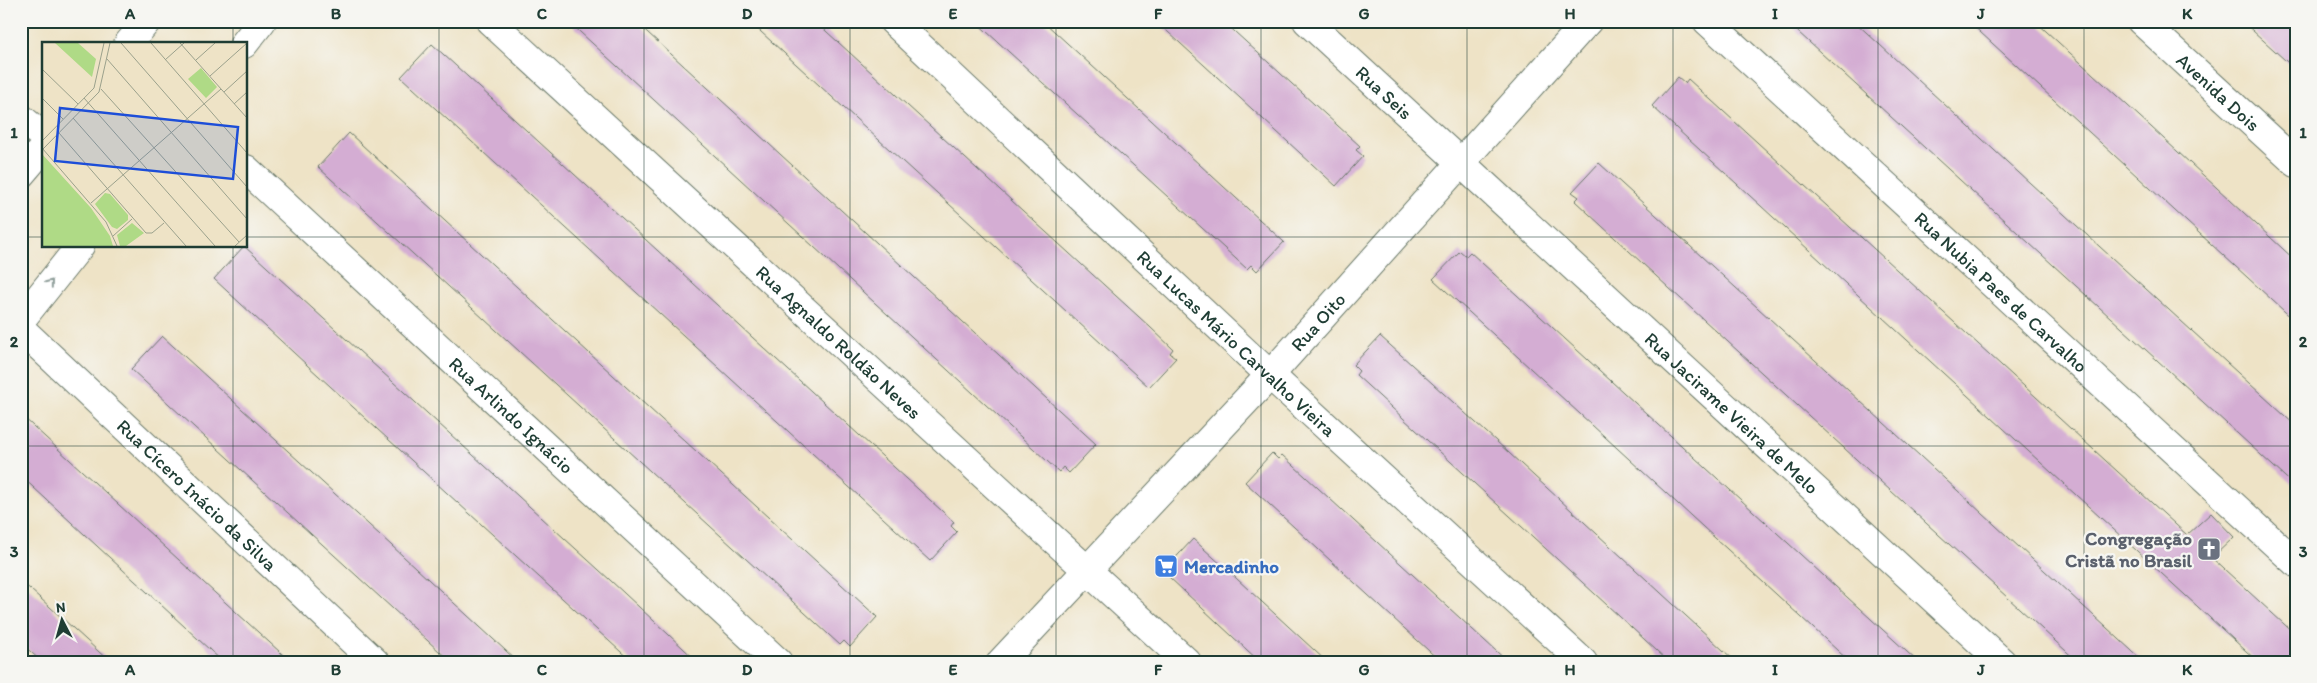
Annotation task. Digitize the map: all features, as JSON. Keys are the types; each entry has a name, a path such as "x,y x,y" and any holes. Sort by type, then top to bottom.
{"street":[{"path":"130,42 146,21"},
{"path":"246,42 262,21"},
{"name":"Rua Agnaldo Roldão Neves","path":"490,21 1187,662"},
{"name":"Rua Lucas Mário Carvalho Vieira","path":"893,21 1270,375 1583,662"},
{"name":"Rua Seis","path":"1307,21 1460,164"},
{"name":"Rua Oito","path":"1001,662 1088,572 1270,375 1588,21"},
{"name":"Rua Nubia Paes de Carvalho","path":"1707,21 2296,563"},
{"name":"Avenida Dois","path":"2140,21 2296,163"},
{"path":"21,118 42,135"},
{"path":"21,174 42,149"},
{"name":"Rua Jacirame Vieira de Melo","path":"1460,164 2002,662"},
{"name":"Rua Arlindo Ignácio","path":"248,172 778,662"},
{"path":"21,320 78,248"},
{"name":"Rua Cícero Inácio da Silva","path":"21,329 376,662"}],"building":[{"path":"568,21 635,21 1096,444 1069,473 1063,467 1059,472"},
{"path":"749,21 815,21 1150,327 1173,349 1170,353 1176,358 1149,387"},
{"path":"975,21 1043,21 1284,242 1257,271 1251,265 1247,269"},
{"path":"1156,21 1223,21 1360,146 1356,150 1363,156 1336,186"},
{"path":"1786,21 1854,21 2296,426 2296,487"},
{"path":"1968,21 2035,21 2151,127 2296,261 2296,322"},
{"path":"2242,21 2296,21 2296,70"},
{"path":"432,44 954,522 951,526 957,532 930,561 401,77"},
{"path":"1678,77 1685,83 1688,79 2187,535 2211,513 2234,537 2212,558 2296,635 2296,662 2258,662 1652,106"},
{"path":"349,133 877,617 850,647 844,641 840,645 318,167"},
{"path":"1599,163 2144,662 2078,662 1669,288 1575,201 1579,197 1572,192"},
{"path":"242,248 246,248 698,662 632,662 214,279"},
{"path":"1460,251 1466,256 1470,252 1918,662 1850,662 1433,279"},
{"path":"162,336 518,662 451,662 194,427 131,369"},
{"path":"1380,336 1736,662 1669,662 1356,375 1359,371 1353,365"},
{"path":"21,415 291,662 223,662 21,476"},
{"path":"1272,453 1278,459 1282,455 1508,662 1441,662 1245,482"},
{"path":"1193,539 1327,662 1260,662 1169,577 1172,574 1166,568"},
{"path":"21,581 110,662 42,662 21,643"}],"place":[{"name":"Congregação Cristã no Brasil","path":"2209,549"},
{"name":"Mercadinho","path":"1166,566"}]}
